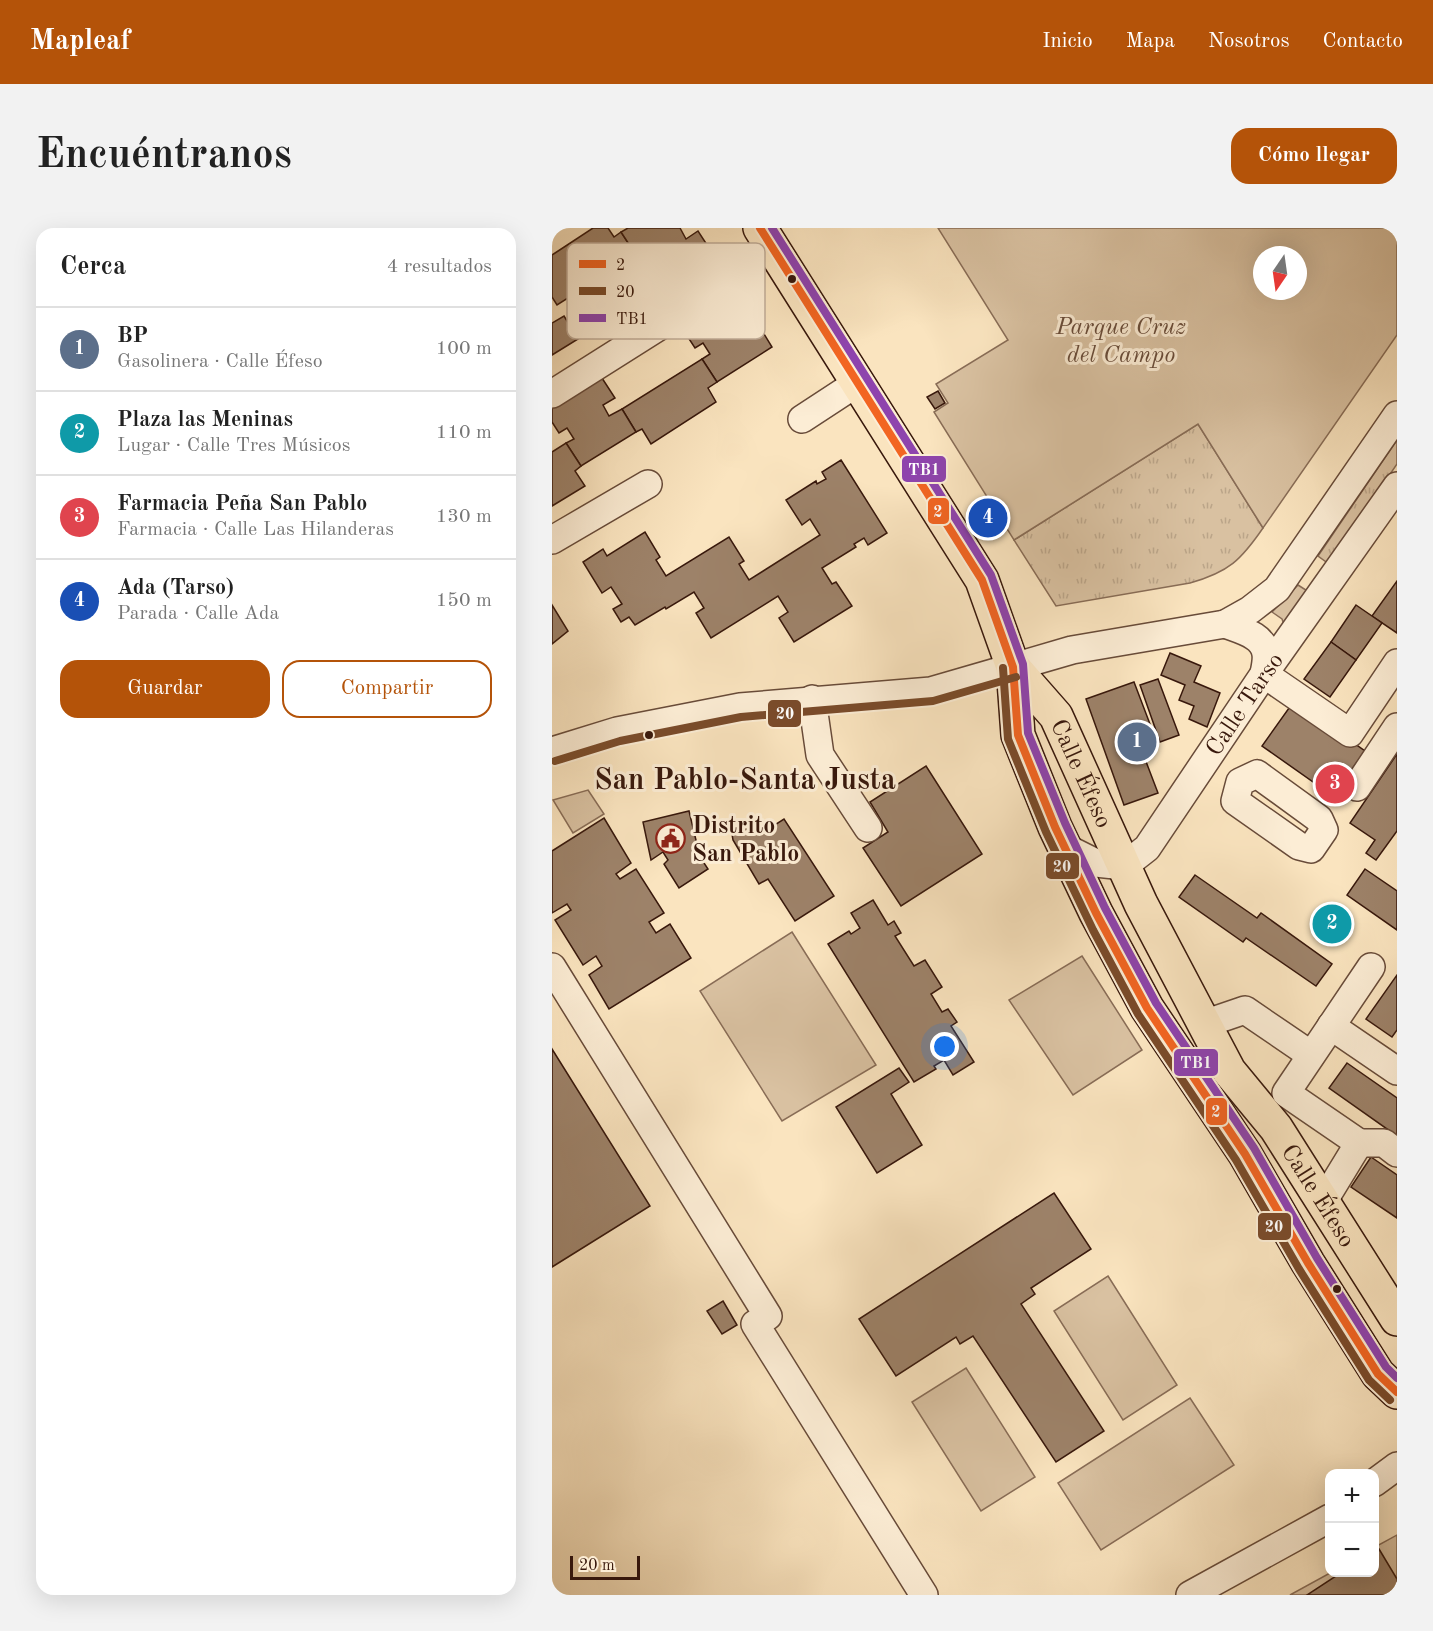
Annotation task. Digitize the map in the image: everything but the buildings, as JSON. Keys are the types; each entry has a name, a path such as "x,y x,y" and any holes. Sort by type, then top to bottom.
{"main road":[{"path":"760,228 981,580 1012,667"},
{"name":"Calle Éfeso","path":"1012,667 1018,735 1064,847 1096,913 1147,1008 1245,1154 1308,1263 1375,1369 1397,1392"},
{"name":"Calle Éfeso","path":"1012,667 1056,716 1141,904 1229,1071 1276,1128 1397,1319"}],"street":[{"path":"552,394 639,339"},
{"path":"802,418 857,383"},
{"path":"552,751 617,731 740,707 812,699 931,691 1072,650 1225,624 1250,610 1277,590 1397,415"},
{"path":"552,540 648,484"},
{"name":"Calle Tarso","path":"1124,866 1148,848 1264,674 1397,486"},
{"path":"1225,624 1260,640 1266,654 1264,674 1350,733 1397,663"},
{"path":"812,699 819,755 868,828"},
{"path":"1357,788 1397,727"},
{"path":"1208,759 1240,782"},
{"path":"1064,847 1096,863 1124,866"},
{"path":"552,967 768,1316 755,1324 924,1595"},
{"path":"1371,967 1286,1093 1359,1143 1384,1143 1397,1153"},
{"path":"1204,1024 1245,1010 1311,1055"},
{"path":"1331,1026 1397,1071"},
{"path":"1229,1071 1245,1154"},
{"path":"1323,1202 1359,1143"},
{"path":"1379,1479 1397,1466"},
{"path":"1190,1595 1325,1520"}],"green space":[{"name":"Parque Cruz del Campo","path":"938,228 1397,228 1397,335 1263,528 1198,424 1014,540 934,412 948,403 936,384 1008,340"},
{"path":"1198,424 1263,528 1248,549 1224,569 1190,583 1056,606 1014,540"},
{"path":"1397,440 1397,464 1329,564 1318,556"},
{"path":"1298,585 1309,592 1285,627 1282,619 1272,612"},
{"path":"588,790 604,814 573,833 553,800"},
{"path":"792,932 876,1065 782,1121 700,991"},
{"path":"1082,956 1142,1050 1073,1095 1009,1000"},
{"path":"1108,1276 1177,1385 1123,1420 1054,1311"},
{"path":"966,1368 1035,1477 981,1511 912,1402"},
{"path":"1190,1398 1234,1465 1101,1550 1058,1483"},
{"path":"1397,1535 1397,1595 1290,1595 1325,1576 1379,1577 1379,1545"}],"transit line":[{"name":"2","path":"760,228 982,580 1013,667 1018,735 1055,827 1096,913 1147,1008 1245,1154 1308,1263 1378,1374 1397,1392"},
{"name":"TB1","path":"772,228 991,575 1023,664 1028,733 1065,823 1105,908 1156,1003 1254,1148 1317,1258 1386,1367 1397,1378"},
{"name":"20","path":"1003,668 1008,739 1046,832 1093,930 1138,1014 1236,1160 1299,1269 1369,1380 1390,1400"},
{"name":"20","path":"555,761 620,741 741,717 933,701 1016,677"}],"place":[{"name":"Ada (Tarso)","path":"988,518"},
{"name":"BP","path":"1137,742"},
{"name":"Farmacia Peña San Pablo","path":"1335,784"},
{"name":"Distrito San Pablo","path":"671,839"},
{"name":"Plaza las Meninas","path":"1332,924"}],"district":[{"name":"San Pablo-Santa Justa","path":"745,779"}]}
